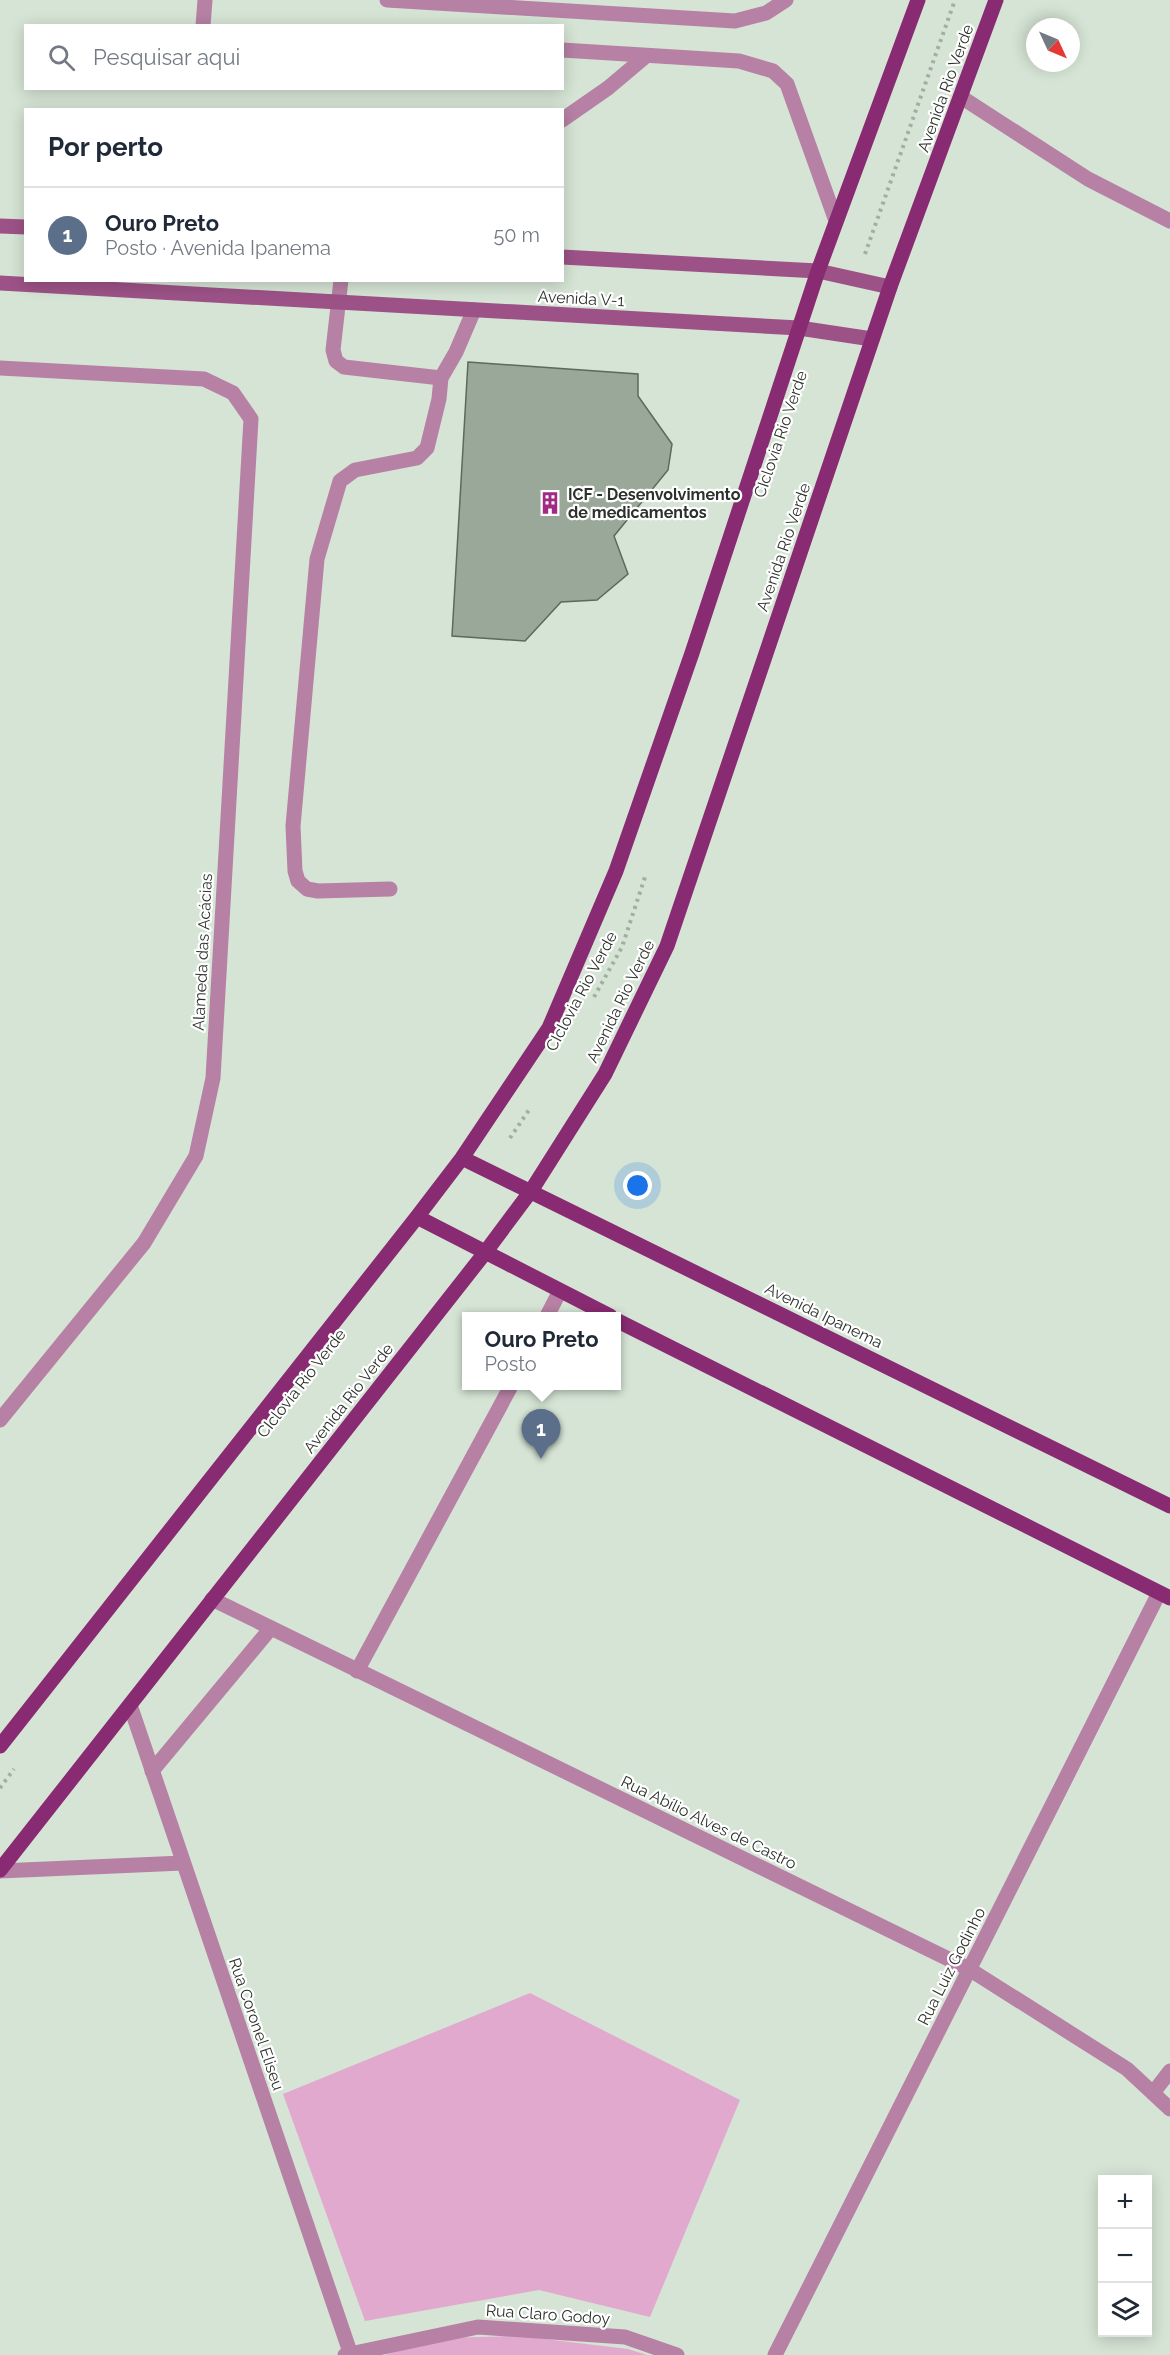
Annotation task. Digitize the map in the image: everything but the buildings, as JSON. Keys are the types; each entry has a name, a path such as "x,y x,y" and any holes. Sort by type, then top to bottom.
{"main road":[{"path":"0,1746 417,1217 462,1158 549,1028 616,871 696,642 818,271 918,0"},
{"name":"Avenida Rio Verde","path":"0,1870 484,1254 531,1191 605,1074 667,946 890,286 996,0"},
{"name":"Avenida Ipanema","path":"462,1158 1170,1506"},
{"path":"417,1217 484,1254 600,1312"},
{"path":"621,1323 1165,1595"}],"street":[{"path":"203,24 205,0"},
{"path":"387,0 735,21 766,13 786,0"},
{"path":"564,50 739,61 773,71 787,84 836,220"},
{"path":"564,119 608,88 646,56"},
{"path":"961,97 1088,179 1170,221"},
{"path":"0,226 24,227"},
{"path":"564,257 818,271 890,286"},
{"path":"341,282 333,350 336,361 344,367 441,378"},
{"name":"Avenida V-1","path":"0,283 799,328 872,339"},
{"path":"390,889 318,891 307,889 298,881 295,871 292,826 317,559 340,481 354,470 417,458 427,448 439,399 441,378 456,352 474,310"},
{"name":"Alameda das Acácias","path":"0,368 204,380 233,393 251,419 213,1078 196,1156 144,1243 0,1420"},
{"path":"550,1312 560,1291"},
{"path":"357,1671 510,1390"},
{"name":"Rua Luiz Godinho","path":"775,2355 969,1969 1165,1595"},
{"name":"Rua Abílio Alves de Castro","path":"212,1599 969,1969 1127,2069 1170,2109"},
{"path":"152,1771 272,1628"},
{"name":"Rua Coronel Eliseu","path":"130,1704 349,2354"},
{"path":"0,1870 183,1863"},
{"path":"1153,2092 1170,2071"},
{"name":"Rua Claro Godoy","path":"349,2354 478,2327 625,2337 676,2355"}],"path":[{"path":"854,279 955,0"},
{"name":"CIclovia Rio Verde","path":"588,1006 622,947 648,868"},
{"path":"485,1169 521,1125 532,1105"},
{"path":"0,1788 22,1760"}],"shaded area":[{"path":"530,1993 740,2100 650,2317 539,2290 365,2321 283,2094"},
{"path":"520,2336 628,2349 647,2355 385,2355 437,2338"}],"place":[{"name":"ICF - Desenvolvimento de medicamentos","path":"550,503"},
{"name":"Ouro Preto","path":"541,1459"}]}
